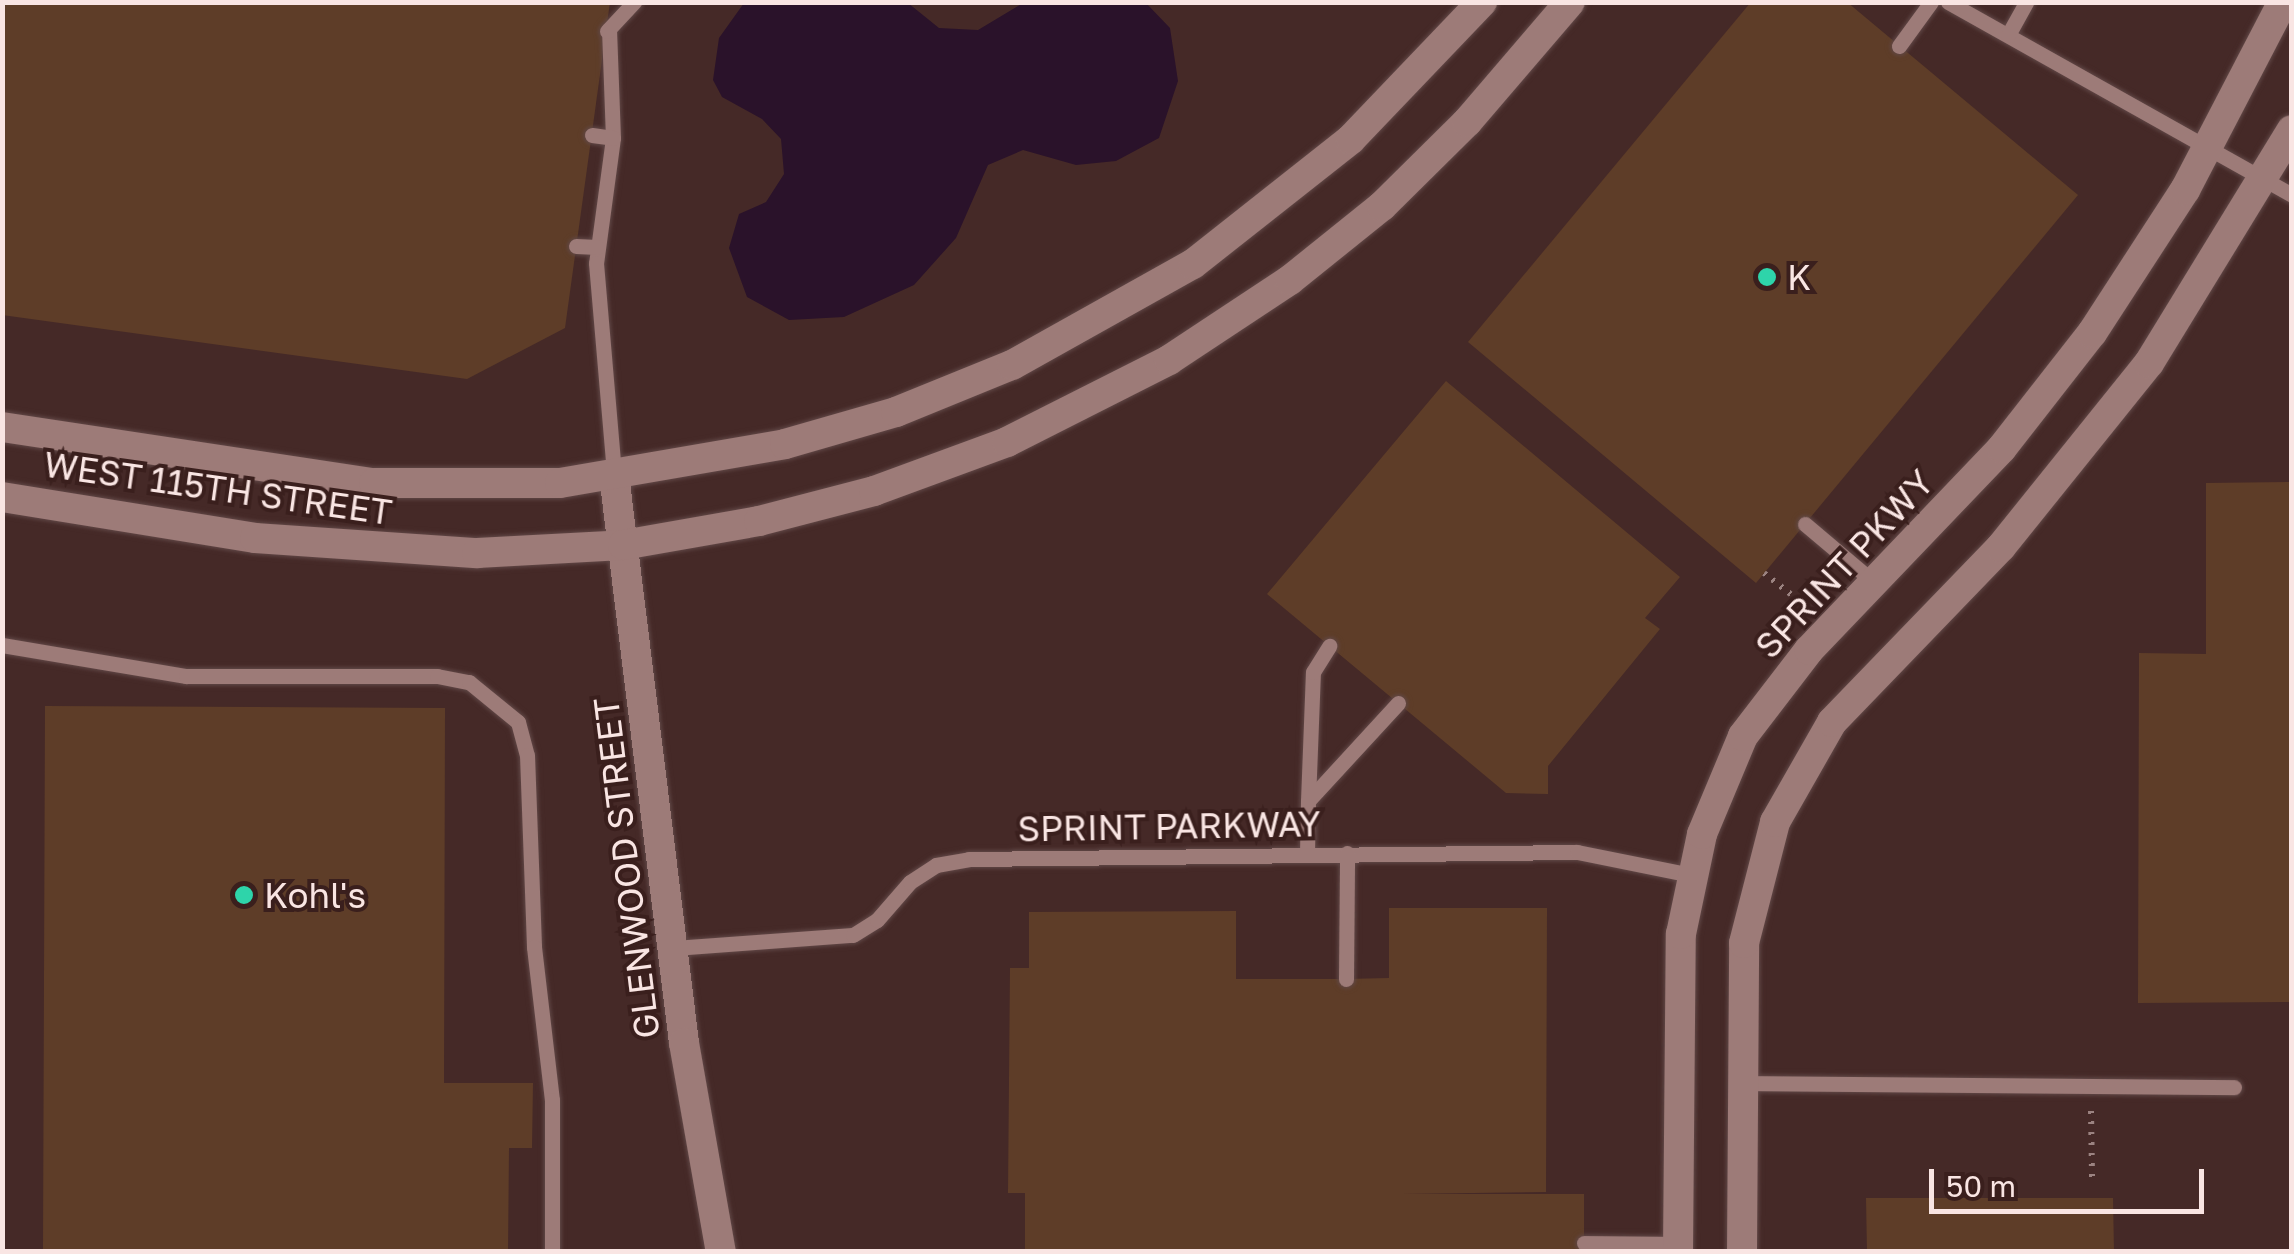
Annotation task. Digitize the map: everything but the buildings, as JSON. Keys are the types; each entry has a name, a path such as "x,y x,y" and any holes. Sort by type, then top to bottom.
{"street":[{"name":"WEST 115TH STREET","path":"2,427 374,483 560,483 785,444 896,412 1012,365 1105,317 1294,190 1430,62 1482,2"},
{"name":"WEST 115TH STREET","path":"2,496 366,549 495,552 623,544 759,521 874,491 1007,442 1168,360 1290,280 1382,206 1467,122 1570,2"},
{"name":"SPRINT PKWY","path":"1678,1248 1679,970 1691,876 1744,736 1809,650 1876,584 2061,374 2141,262 2208,149 2283,2"},
{"path":"1742,1252 1744,943 1755,884 1803,767 1861,688 2002,547 2106,420 2180,318 2292,130"},
{"name":"GLENWOOD STREET","path":"614,475 674,948 720,1252"}],"lane":[{"path":"614,475 597,248 613,138 608,30 634,2"},
{"path":"1900,46 1931,2"},
{"path":"1948,2 2292,195"},
{"path":"2008,35 2026,2"},
{"path":"592,135 613,138"},
{"path":"576,246 597,248"},
{"path":"1805,524 1876,584"},
{"path":"2,645 186,676 437,676 469,682 518,722 527,756 534,947 552,1100 552,1252"},
{"path":"1307,853 1313,672 1329,646"},
{"path":"1308,801 1398,703"},
{"name":"SPRINT PARKWAY","path":"674,948 852,935 876,920 910,882 936,865 970,859 1577,852 1691,876"},
{"path":"1346,853 1346,979"},
{"path":"1742,1083 2234,1088"},
{"path":"1584,1243 1678,1248"}],"path":[{"path":"1764,574 1798,600"},
{"path":"2092,1110 2092,1178"}],"shaded area":[{"path":"1145,2 1170,28 1178,81 1159,138 1116,161 1076,165 1023,150 988,165 956,238 914,285 844,317 789,320 747,297 729,248 739,214 766,202 784,174 781,139 762,119 722,97 713,80 719,38 744,3 908,3 939,28 978,30 1023,3"}],"place":[{"name":"K","path":"1767,277"},
{"name":"Kohl's","path":"244,895"}]}
